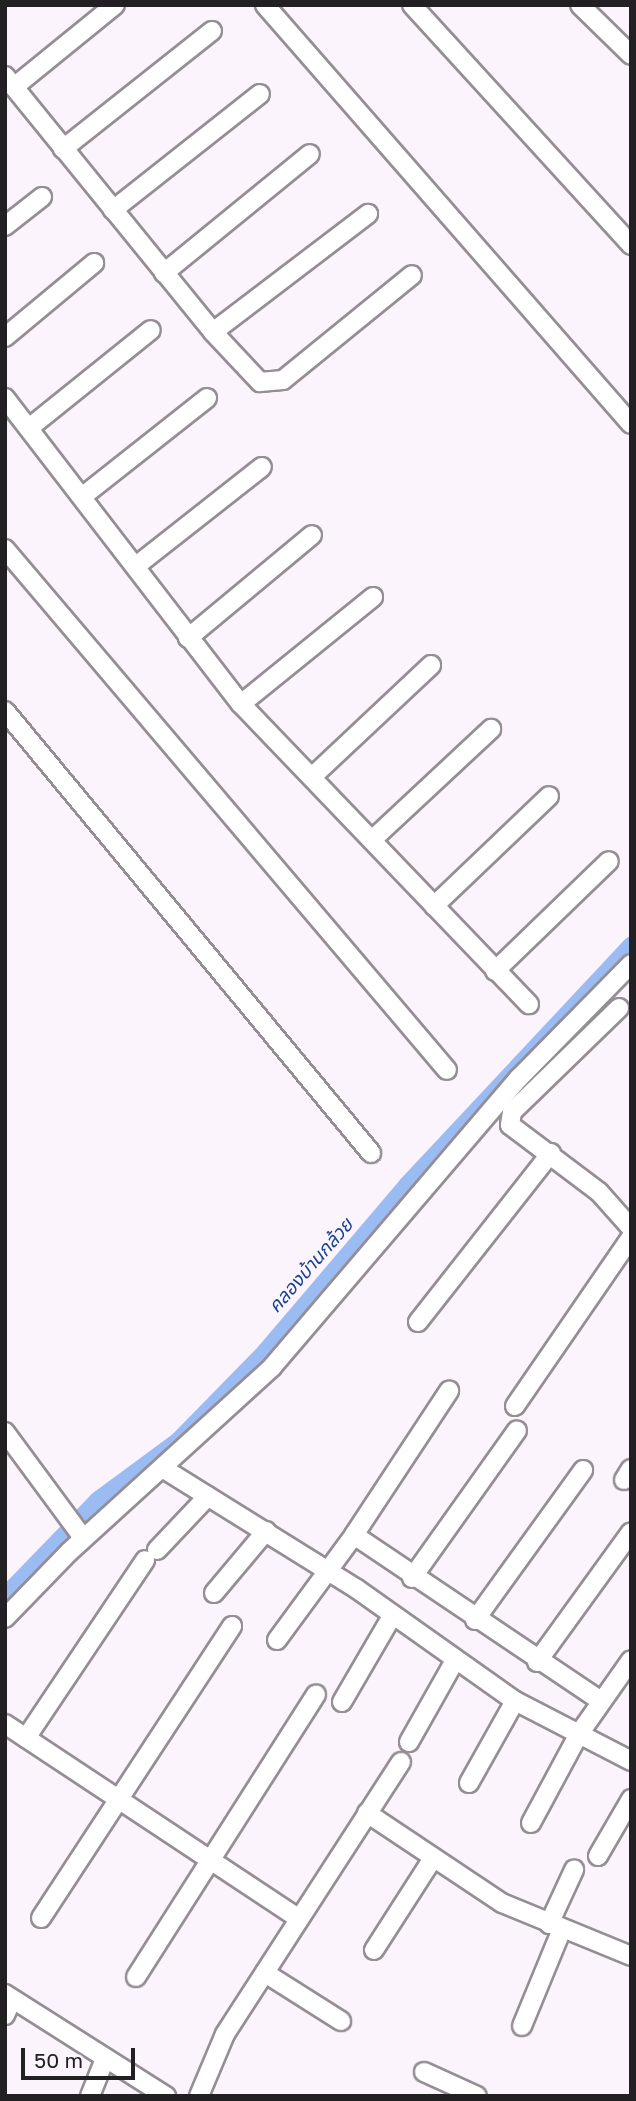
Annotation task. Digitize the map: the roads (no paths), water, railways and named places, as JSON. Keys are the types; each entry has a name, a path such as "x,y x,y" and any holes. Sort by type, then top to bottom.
{"street":[{"path":"115,5 10,82 164,273 256,380 274,384 412,275"},
{"path":"265,5 624,402 631,424"},
{"path":"412,5 631,245"},
{"path":"580,5 631,55"},
{"path":"63,149 212,30"},
{"path":"113,210 260,94"},
{"path":"164,273 310,154"},
{"path":"5,226 42,197"},
{"path":"213,332 368,214"},
{"path":"5,337 94,263"},
{"path":"29,428 151,330"},
{"path":"5,398 241,704 313,776 528,1004"},
{"path":"83,496 207,398"},
{"path":"135,566 262,467"},
{"path":"188,638 312,535"},
{"path":"5,549 447,1070"},
{"path":"241,704 373,597"},
{"path":"313,776 431,665"},
{"path":"5,711 371,1153"},
{"path":"372,840 491,729"},
{"path":"434,906 549,796"},
{"path":"495,971 609,861"},
{"path":"5,1618 81,1539 164,1469 272,1367 510,1089 631,964"},
{"path":"619,1009 512,1112 510,1125 517,1134 551,1153 599,1192 631,1228"},
{"path":"418,1322 551,1153"},
{"path":"515,1406 631,1237"},
{"path":"277,1640 330,1572 449,1391"},
{"path":"412,1578 517,1430"},
{"path":"5,1432 81,1539"},
{"path":"164,1469 330,1572 454,1662 515,1701 631,1761"},
{"path":"475,1620 583,1470"},
{"path":"26,1738 151,1555 208,1496"},
{"path":"214,1593 266,1531"},
{"path":"537,1662 631,1532"},
{"path":"354,1535 412,1578 537,1662 601,1701"},
{"path":"342,1702 392,1616"},
{"path":"41,1919 232,1626"},
{"path":"531,1823 579,1734 631,1660"},
{"path":"409,1742 454,1662"},
{"path":"136,1977 316,1695"},
{"path":"469,1783 515,1701"},
{"path":"5,1724 298,1917"},
{"path":"199,2096 209,2063 225,2034 298,1917 401,1762"},
{"path":"598,1856 631,1799"},
{"path":"367,1813 502,1903 631,1956"},
{"path":"374,1950 433,1858"},
{"path":"522,2026 574,1870"},
{"path":"265,1973 341,2021"},
{"path":"8,2003 166,2096"},
{"path":"90,2096 105,2059"},
{"path":"424,2073 477,2096"}],"waterway":[{"name":"คลองบ้านกล้วย","path":"5,1595 97,1500 177,1441 265,1351 407,1184 631,945"}]}
